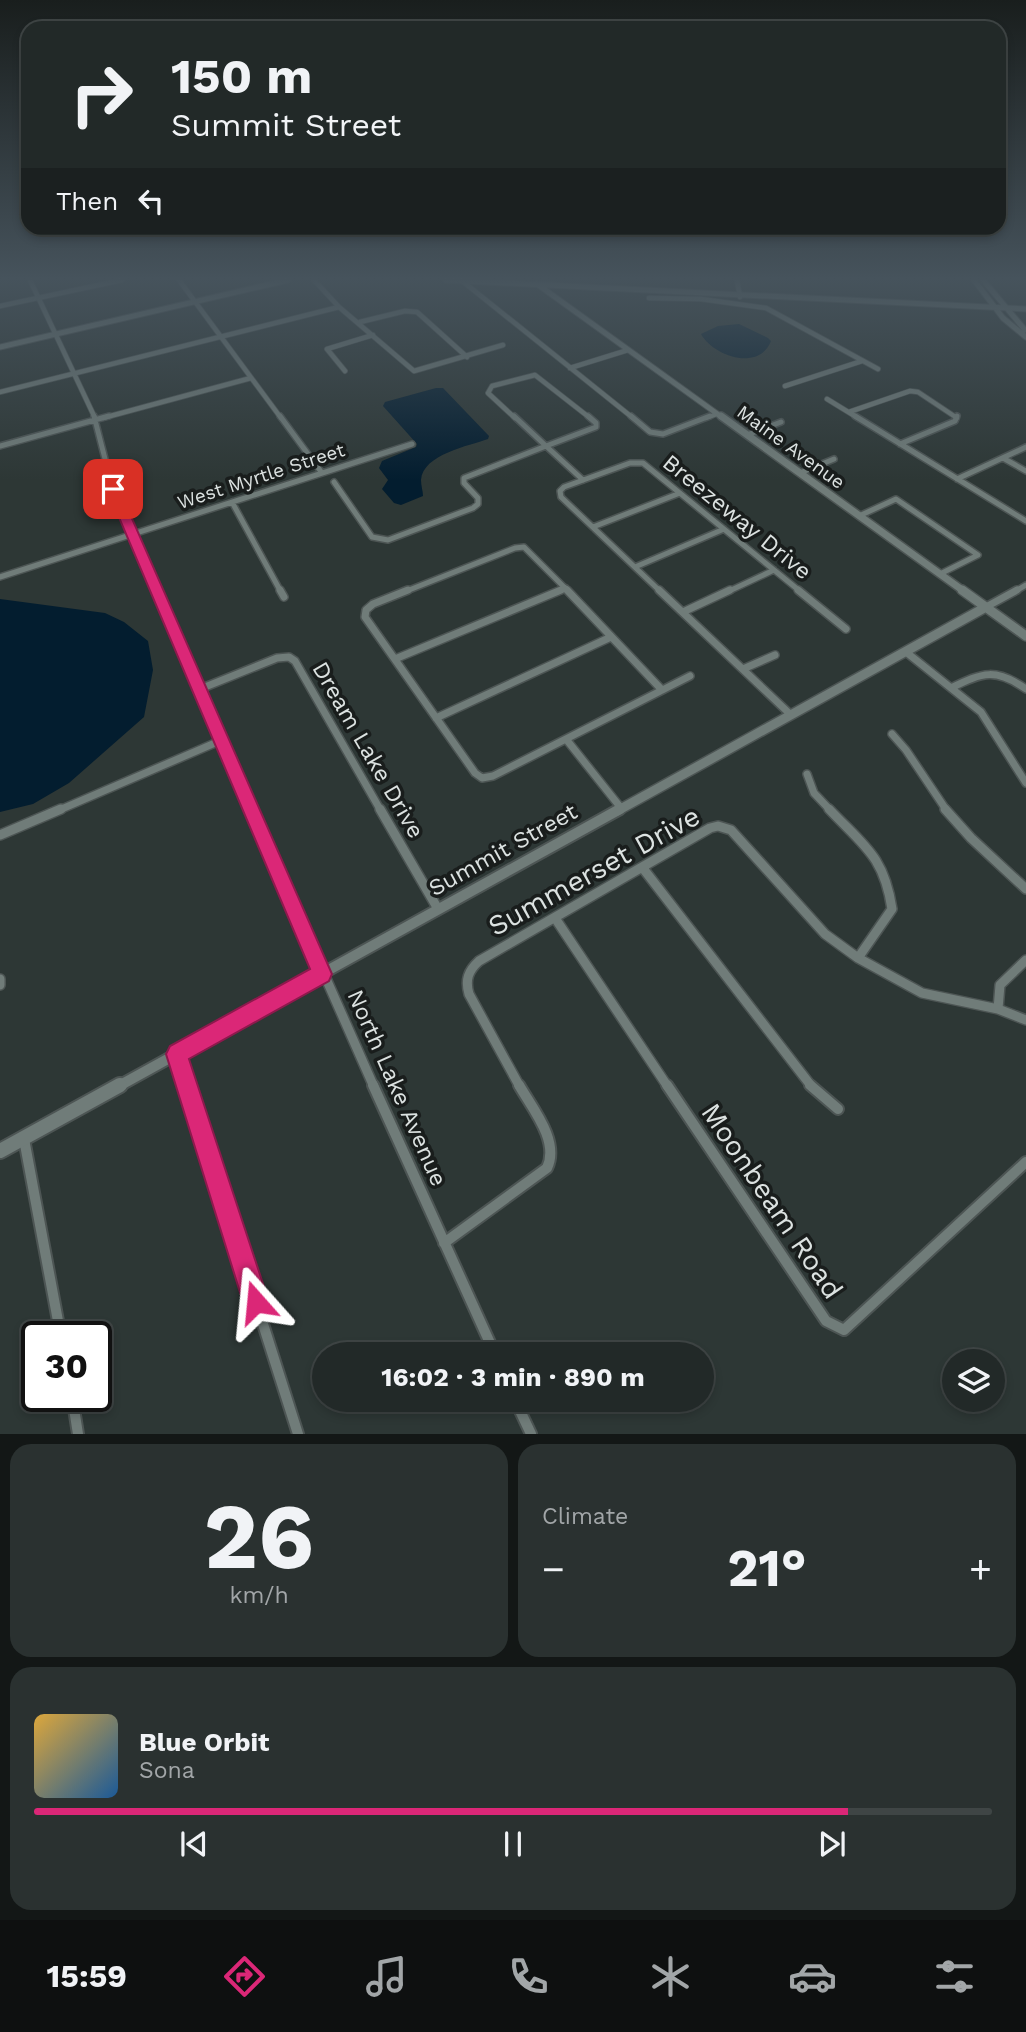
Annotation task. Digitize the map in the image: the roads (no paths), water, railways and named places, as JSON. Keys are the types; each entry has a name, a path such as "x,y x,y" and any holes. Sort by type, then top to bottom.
{"street":[{"name":"North Lake Avenue","path":"61,347 96,420 113,489 322,974 489,1342"},
{"path":"0,392 181,347"},
{"path":"228,347 322,473"},
{"path":"334,347 327,349 345,371"},
{"path":"387,347 414,371 500,347"},
{"path":"455,347 467,358"},
{"path":"544,347 656,435 717,414"},
{"name":"Maine Avenue","path":"624,347 1026,636"},
{"path":"839,347 878,369"},
{"path":"570,368 628,350"},
{"path":"785,386 862,360"},
{"path":"334,482 372,537 388,540 478,504 478,498 464,483 464,478 469,474 547,447 592,430 596,423 535,375 492,386 488,393 547,447 583,480"},
{"path":"0,446 251,378"},
{"path":"849,412 910,391 918,392 958,417 955,421 900,444"},
{"path":"827,398 1026,521"},
{"path":"747,435 780,422"},
{"name":"West Myrtle Street","path":"0,577 412,444"},
{"path":"957,479 1026,447"},
{"path":"1003,458 1026,471"},
{"path":"800,473 834,459"},
{"name":"Breezeway Drive","path":"593,527 561,497 560,491 583,480 637,462 643,463 846,629"},
{"path":"680,493 593,527 791,715"},
{"path":"859,516 896,499 978,555 940,574"},
{"path":"232,502 284,597"},
{"path":"635,567 723,529"},
{"path":"662,690 524,547 515,548 373,604 366,610 366,617 475,774 482,778 493,776 690,676"},
{"path":"683,612 774,570"},
{"name":"Summit Street","path":"0,1151 1026,585"},
{"path":"395,659 566,588"},
{"path":"436,718 611,637"},
{"path":"906,652 981,712 1026,783"},
{"path":"743,669 775,655"},
{"name":"Dream Lake Drive","path":"200,689 276,658 289,657 295,661 438,909"},
{"path":"951,688 988,672 1001,673 1026,689"},
{"path":"892,734 906,747 940,802 966,834 1026,889"},
{"path":"566,739 621,808"},
{"path":"0,835 222,740"},
{"path":"807,774 814,793 878,860 888,882 892,909 858,958"},
{"name":"Summerset Drive","path":"444,1243 547,1168 552,1158 550,1141 472,1000 467,979 470,969 479,961 704,830 719,826 728,828 738,836 825,934 858,958 922,993 998,1009 1026,1020"},
{"path":"642,867 812,1087 838,1109"},
{"name":"Moonbeam Road","path":"555,918 826,1321 844,1330 1026,1162"},
{"path":"998,1009 1000,985 1026,960"},
{"path":"0,979 0,985"},
{"path":"177,1054 298,1433"},
{"path":"24,1138 58,1321"},
{"path":"75,1412 78,1433"},
{"path":"521,1412 531,1433"}],"water":[{"path":"713,347 767,347 757,356 747,358 725,354"},
{"path":"443,388 489,436 488,439 438,457 424,471 421,480 423,496 401,505 394,503 382,489 388,480 379,468 382,461 416,447 417,444 383,406 385,402"},
{"path":"0,599 105,613 124,622 148,641 153,670 144,717 69,783 33,804 0,812"}]}
